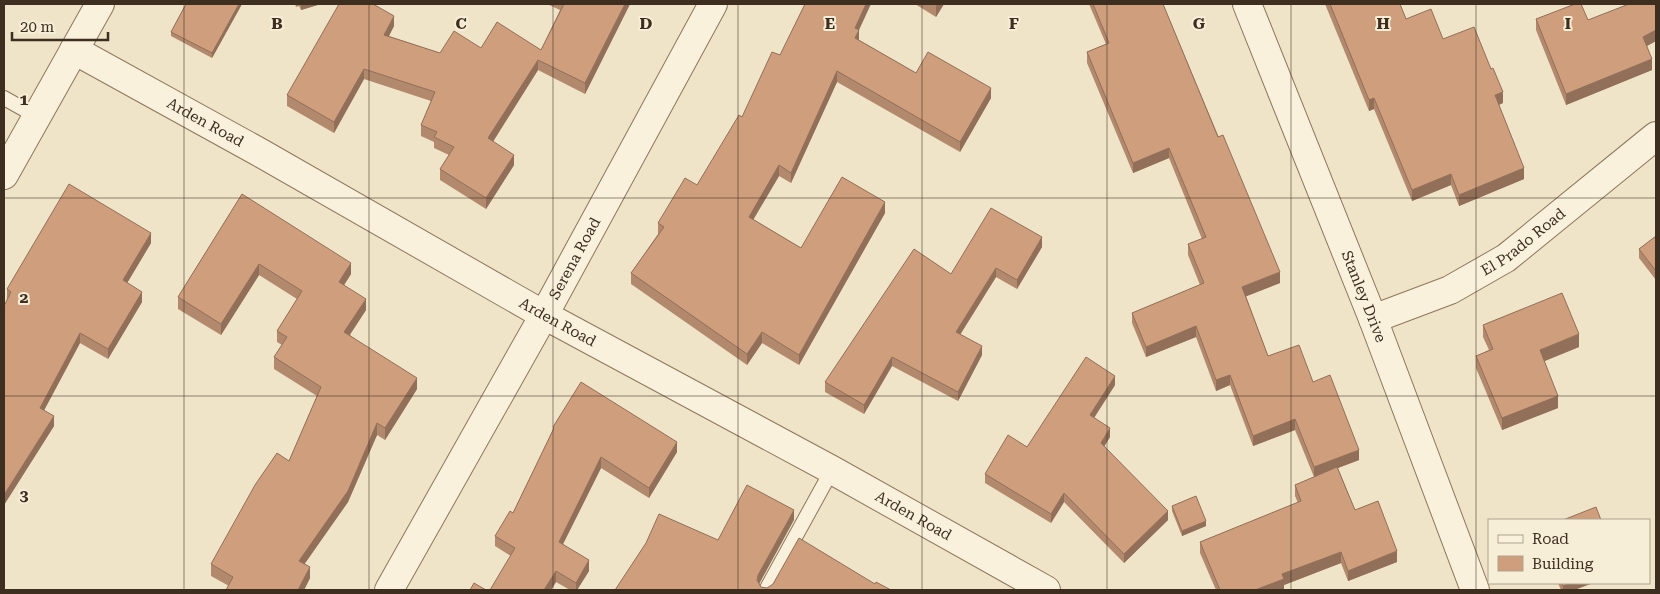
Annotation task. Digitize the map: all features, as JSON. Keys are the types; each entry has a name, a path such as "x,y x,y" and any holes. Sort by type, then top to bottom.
{"street":[{"path":"4,175 100,4"},
{"name":"Serena Road","path":"389,590 544,314 713,4"},
{"name":"Stanley Drive","path":"1247,4 1373,319 1475,590"},
{"name":"Arden Road","path":"74,50 544,314 832,470 1046,590"},
{"name":"El Prado Road","path":"1373,319 1450,290 1506,258 1656,136"}],"lane":[{"path":"4,98 36,116"},
{"path":"766,590 832,470"}],"building":[{"path":"186,4 239,4 212,53 171,32"},
{"path":"339,4 373,4 394,16 384,35 440,53 454,31 481,48 497,22 541,50 564,4 625,4 585,83 538,60 488,138 514,155 486,198 440,169 454,147 434,137 437,132 421,125 435,92 364,69 334,122 287,95"},
{"path":"805,4 866,4 855,28 859,30 855,38 916,73 928,52 991,88 960,142 837,71 791,173 779,165 749,217 801,248 842,177 885,202 799,355 762,332 747,354 631,273 664,227 658,223 685,178 697,185 739,115 742,117 772,52 780,55"},
{"path":"1093,4 1163,4 1218,137 1223,135 1280,272 1242,287 1268,356 1299,345 1313,382 1330,375 1359,450 1314,467 1295,419 1253,436 1230,375 1216,380 1196,326 1146,347 1132,313 1204,283 1188,244 1206,237 1169,148 1133,163 1087,52 1109,43"},
{"path":"1330,4 1400,4 1406,19 1431,9 1443,39 1474,27 1491,69 1493,68 1503,92 1495,95 1524,168 1459,195 1451,174 1412,190 1374,98 1369,100"},
{"path":"1575,4 1581,4 1588,20 1629,4 1656,4 1656,30 1643,37 1652,59 1566,94 1536,19"},
{"path":"69,184 151,233 123,280 142,292 108,349 80,333 40,408 54,416 4,495 4,306 11,292 7,289"},
{"path":"242,194 351,263 339,282 366,299 344,332 417,378 385,428 377,423 348,491 299,561 310,567 298,590 226,590 233,577 211,564 255,485 277,453 289,461 321,387 274,357 287,337 277,331 302,291 259,264 221,324 178,297"},
{"path":"991,208 1042,237 1017,280 996,268 956,332 982,346 958,392 892,357 864,405 825,382 914,249 951,274"},
{"path":"1656,236 1656,271 1639,249"},
{"path":"1562,293 1579,334 1540,350 1558,396 1502,418 1476,356 1493,349 1483,325"},
{"path":"1086,357 1115,376 1090,415 1110,428 1101,443 1168,511 1124,554 1064,493 1051,514 985,474 1008,435 1027,447"},
{"path":"581,382 677,442 649,488 601,457 559,542 589,560 576,583 556,571 544,590 490,590 515,548 495,536 510,511 513,513 553,427"},
{"path":"1337,467 1355,510 1378,501 1397,551 1348,571 1341,552 1282,574 1284,579 1255,590 1220,590 1200,542 1301,501 1295,485"},
{"path":"747,485 794,510 758,575 757,580 761,587 767,588 773,584 799,538 875,584 876,582 891,590 615,590 646,543 659,514 718,540"},
{"path":"1196,496 1206,521 1182,531 1172,506"},
{"path":"1596,507 1601,519 1566,519"},
{"path":"474,583 486,590 470,590"}]}
